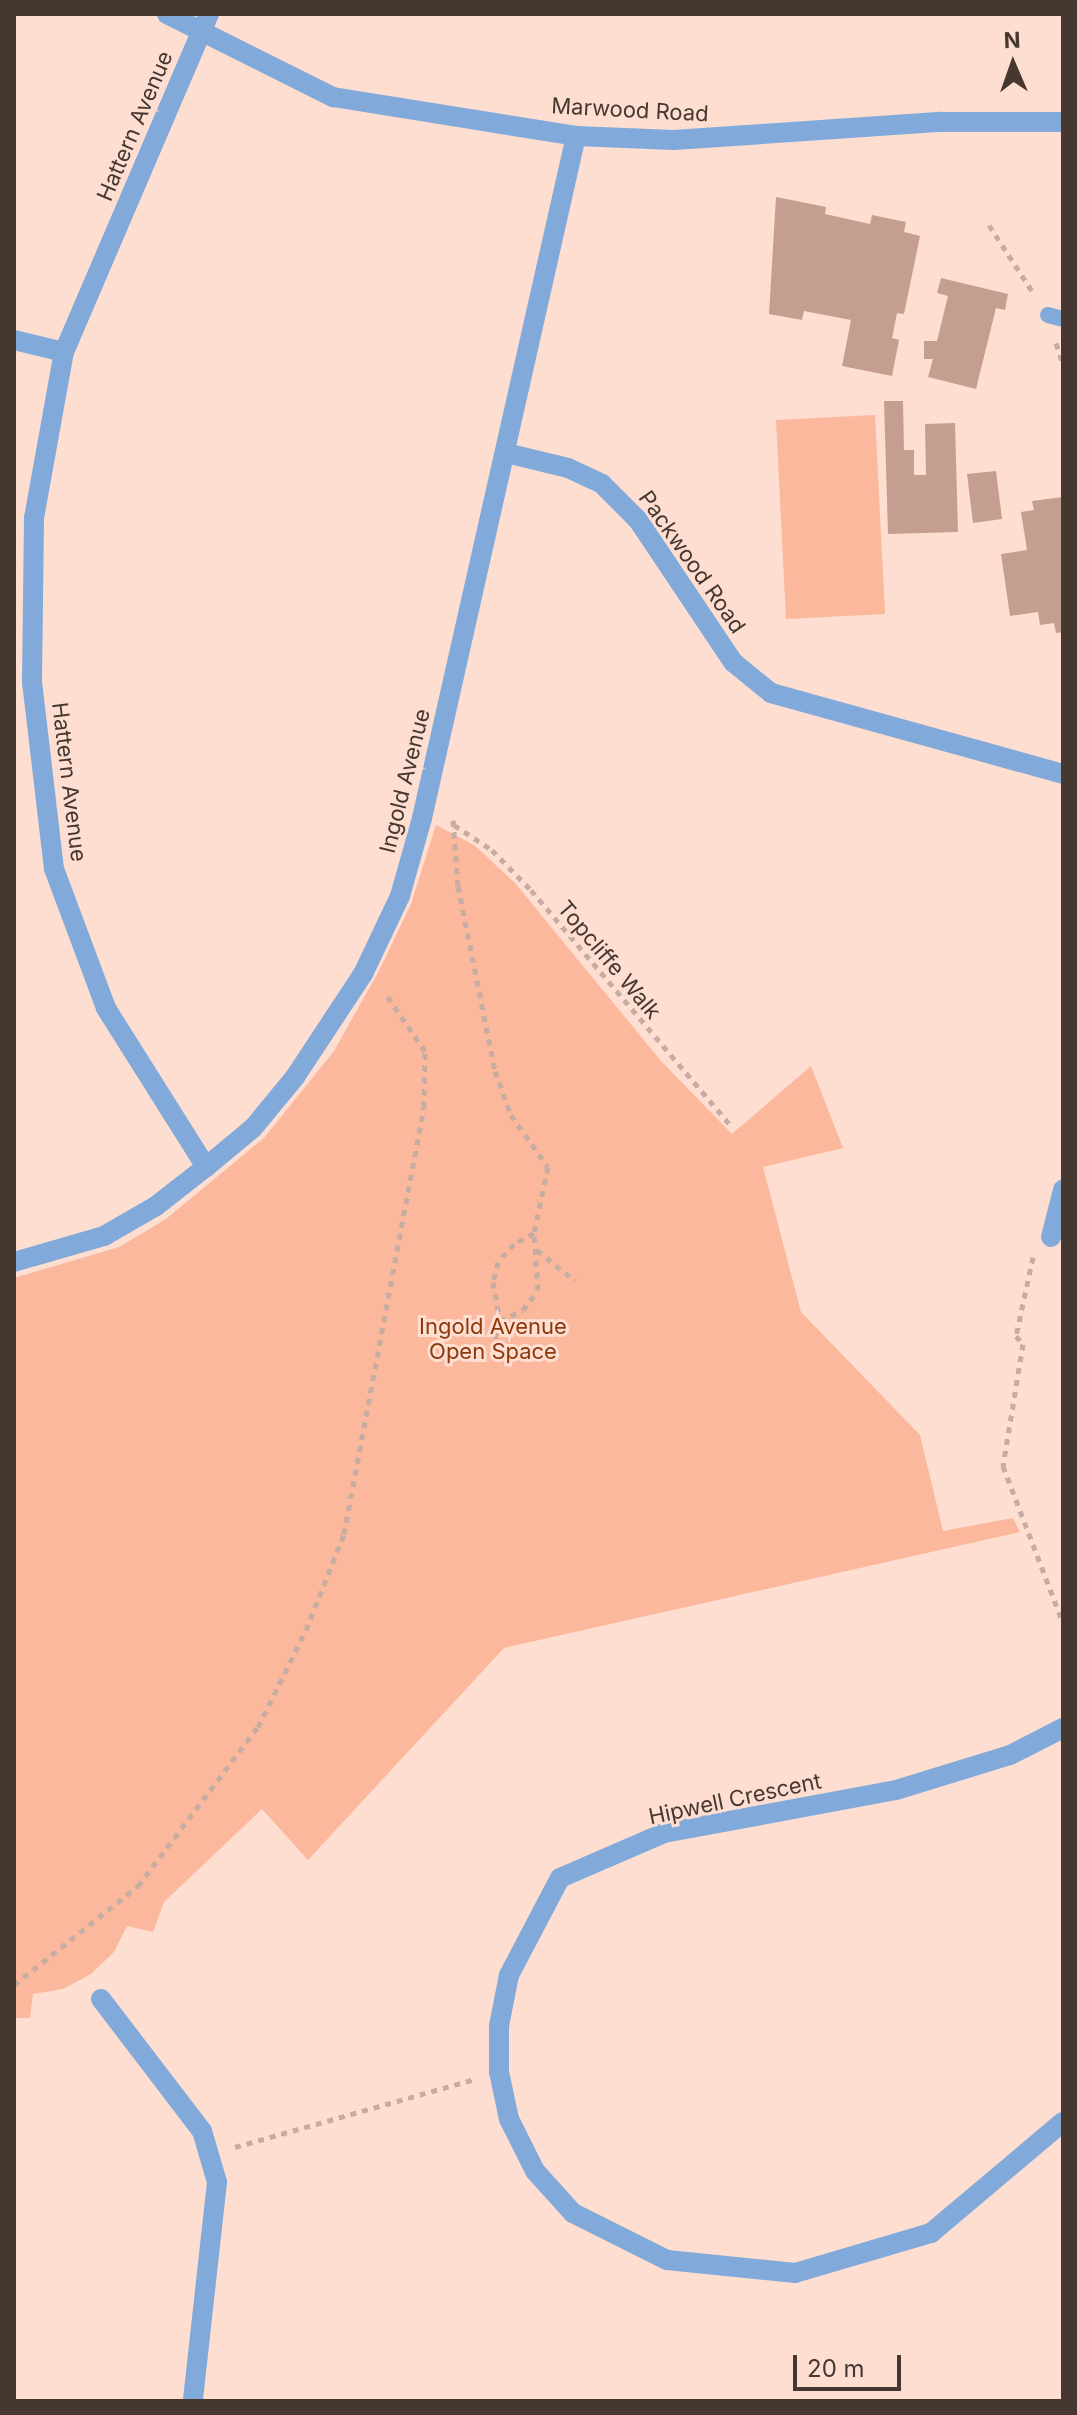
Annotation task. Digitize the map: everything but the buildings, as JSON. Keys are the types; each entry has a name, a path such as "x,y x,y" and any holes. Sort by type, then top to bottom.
{"street":[{"name":"Marwood Road","path":"167,14 206,22 333,97 576,136 674,140 941,122 1063,122"},
{"name":"Hattern Avenue","path":"206,22 64,352 34,518 32,682 54,869 106,1008 206,1167"},
{"name":"Ingold Avenue","path":"14,1262 104,1236 156,1206 206,1167 253,1128 295,1077 363,974 400,896 426,801 576,136"},
{"path":"14,340 64,352"},
{"name":"Packwood Road","path":"506,453 568,468 602,484 638,520 733,662 771,693 1063,774"},
{"path":"1051,1237 1063,1190"},
{"name":"Hipwell Crescent","path":"1063,1728 1010,1755 896,1790 664,1833 560,1878 509,1975 499,2026 499,2072 509,2119 535,2171 573,2213 667,2260 795,2273 931,2233 1063,2122"},
{"path":"101,1999 174,2087 202,2131 217,2182 193,2401"}],"path":[{"name":"Topcliffe Walk","path":"426,801 452,811 453,824 492,850 531,890 731,1126"},
{"path":"453,824 458,886 495,1071 511,1115 548,1167 534,1233 538,1290 523,1310 500,1321"},
{"path":"14,1985 138,1886 258,1727 306,1630 344,1534 424,1107 425,1051 399,1008 363,974"},
{"path":"494,1341 500,1321 493,1282 498,1262 514,1244 534,1233"},
{"path":"1051,1237 1036,1245 1016,1336 1023,1344 1003,1466 1063,1623"},
{"path":"537,1250 575,1281"},
{"path":"209,2154 499,2072"}],"green space":[{"path":"875,415 885,614 786,619 776,420"},
{"name":"Ingold Avenue Open Space","path":"436,825 474,845 515,883 661,1061 732,1134 811,1066 843,1148 763,1167 801,1312 920,1435 943,1531 1013,1518 1020,1532 504,1648 308,1860 262,1809 164,1902 153,1932 127,1926 114,1952 91,1974 63,1989 33,1994 30,2018 14,2018 14,1278 119,1247 166,1219 264,1138 334,1051 379,971 411,904"}]}
